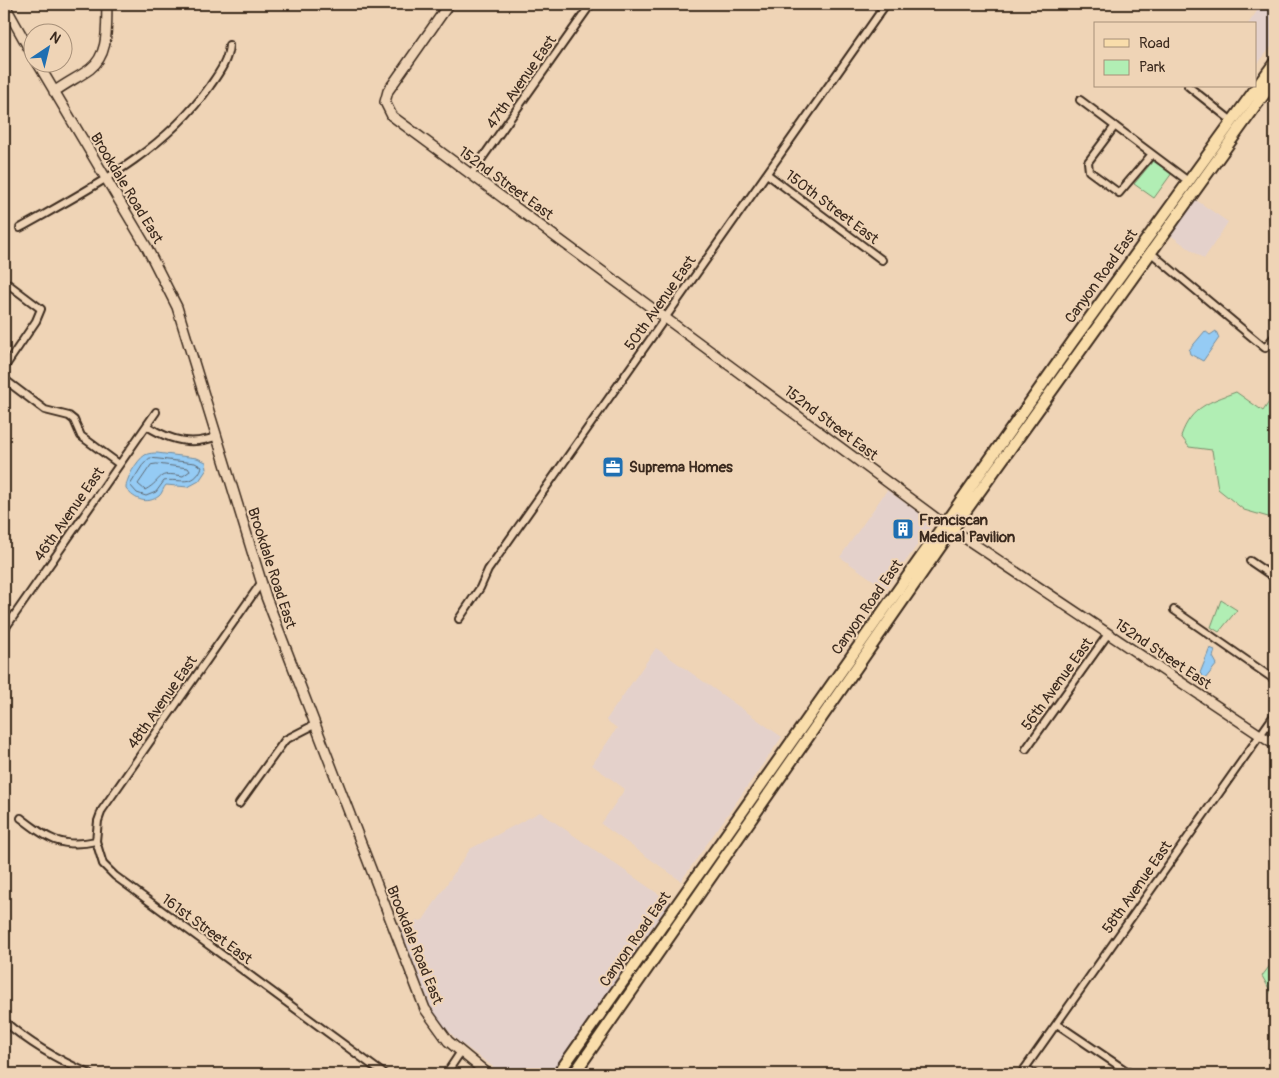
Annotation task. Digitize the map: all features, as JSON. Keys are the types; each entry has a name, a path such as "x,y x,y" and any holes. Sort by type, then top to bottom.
{"main road":[{"name":"Canyon Road East","path":"574,1074 1133,257 1275,62"},
{"name":"Canyon Road East","path":"558,1074 948,527 1118,298 1275,79"},
{"path":"1118,298 1115,294 1133,257"}],"street":[{"path":"4,4 22,36"},
{"path":"54,92 89,70 101,56 105,44 107,4"},
{"name":"152nd Street East","path":"449,4 388,91 385,106 392,116 948,527 1275,745"},
{"name":"47th Avenue East","path":"471,174 591,4"},
{"name":"50th Avenue East","path":"459,618 480,588 488,570 886,4"},
{"path":"20,228 106,180 158,142 190,114 226,61 229,45"},
{"name":"Brookdale Road East","path":"43,72 165,280 178,307 261,583 425,1010 440,1034 460,1053 488,1074"},
{"path":"1191,88 1232,121"},
{"path":"1080,100 1188,181"},
{"path":"1115,126 1088,162 1089,171 1119,193 1124,190 1152,154"},
{"name":"150th Street East","path":"767,174 882,260"},
{"path":"1150,252 1265,348 1275,336"},
{"path":"4,281 41,309 36,321 4,368"},
{"path":"4,379 45,410 69,416 74,420 81,436 119,464"},
{"name":"46th Avenue East","path":"4,630 156,412"},
{"path":"146,426 171,438 189,442 203,441 217,436"},
{"path":"1250,561 1275,578"},
{"name":"48th Avenue East","path":"96,841 98,821 102,810 261,583"},
{"path":"1174,610 1275,680"},
{"name":"56th Avenue East","path":"1026,748 1108,634"},
{"name":"58th Avenue East","path":"1023,1071 1275,714"},
{"path":"239,804 285,740 314,725"},
{"path":"21,818 55,841 73,845 96,841"},
{"name":"161st Street East","path":"96,841 103,864 115,876 384,1074"},
{"path":"4,1021 28,1041 57,1059 90,1074"},
{"path":"1057,1024 1131,1074"},
{"path":"446,1074 460,1053"},
{"path":"1023,1071 1034,1074"}],"shaded area":[{"path":"1262,4 1275,4 1275,42 1256,66 1256,22 1249,22"},
{"path":"1196,200 1228,222 1204,259 1170,235"},
{"path":"887,490 933,523 886,589 840,557"},
{"path":"656,648 782,737 681,881 601,824 625,789 592,765 617,728 606,720"},
{"path":"540,812 670,902 551,1074 503,1074 459,1042 438,1020 431,1008 399,926 423,920 470,849"}],"green space":[{"path":"1153,161 1172,173 1154,198 1134,184"},
{"path":"1236,392 1263,411 1275,393 1275,519 1244,510 1218,489 1212,450 1189,447 1181,436 1190,418 1202,407"},
{"path":"1221,600 1237,610 1219,632 1211,627"},
{"path":"1275,959 1275,999 1262,976"}],"water":[{"path":"1205,331 1210,335 1216,331 1219,338 1203,361 1190,354 1189,350"},
{"path":"157,453 197,458 206,462 207,469 199,481 188,487 166,485 155,499 141,500 133,496 126,489 129,476 145,455"},
{"path":"1210,648 1215,650 1213,657 1217,664 1205,679 1200,673"}],"place":[{"name":"Suprema Homes","path":"613,467"},
{"name":"Franciscan Medical Pavilion","path":"903,529"}]}
